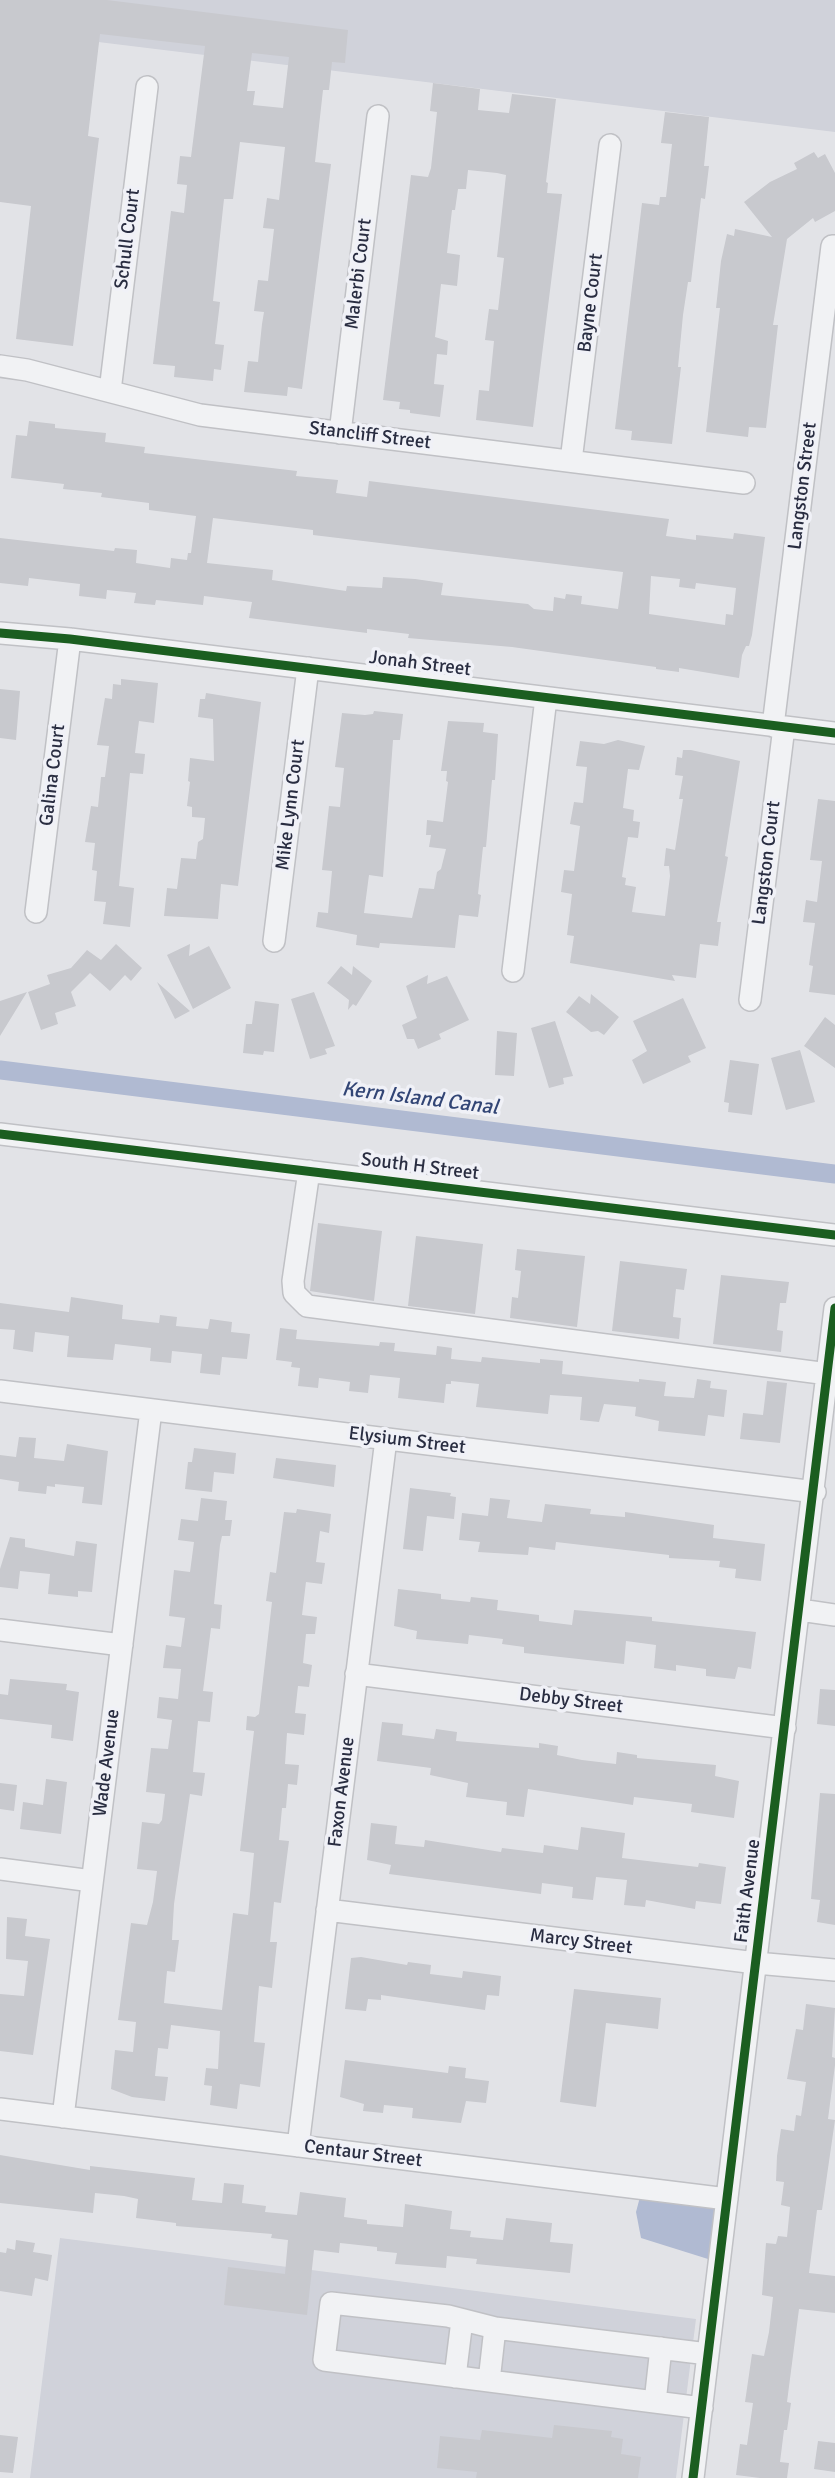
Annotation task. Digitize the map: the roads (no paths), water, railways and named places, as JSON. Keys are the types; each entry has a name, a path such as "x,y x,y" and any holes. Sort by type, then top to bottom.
{"street":[{"name":"Schull Court","path":"110,391 147,88"},
{"name":"Malerbi Court","path":"340,433 378,116"},
{"name":"Bayne Court","path":"571,461 610,145"},
{"name":"Langston Street","path":"779,726 834,246"},
{"name":"Stancliff Street","path":"0,366 27,370 200,415 744,483"},
{"name":"Jonah Street","path":"0,633 70,639 835,733"},
{"name":"Galina Court","path":"36,912 70,639"},
{"name":"Mike Lynn Court","path":"274,941 308,668"},
{"path":"513,971 546,698"},
{"name":"Langston Court","path":"750,1000 779,726"},
{"name":"South H Street","path":"0,1134 835,1236"},
{"path":"309,1171 293,1281 294,1293 307,1306 828,1374"},
{"name":"Faith Avenue","path":"693,2478 815,1492 835,1308"},
{"name":"Elysium Street","path":"0,1391 815,1492"},
{"name":"Wade Avenue","path":"63,2116 151,1409"},
{"name":"Faxon Avenue","path":"298,2146 386,1439"},
{"path":"800,1610 835,1615"},
{"path":"0,1630 122,1645"},
{"name":"Debby Street","path":"356,1674 785,1728"},
{"path":"0,1869 92,1881"},
{"name":"Marcy Street","path":"327,1910 756,1963 835,1970"},
{"name":"Centaur Street","path":"0,2109 727,2199"},
{"path":"702,2408 324,2360 331,2303 448,2316 495,2328 708,2354"},
{"path":"455,2377 462,2320"},
{"path":"489,2381 495,2328"},
{"path":"655,2402 661,2348"}],"water":[{"path":"640,2197 718,2203 715,2255 708,2259 641,2238 636,2212"}],"waterway":[{"name":"Kern Island Canal","path":"0,1070 835,1174"}]}
